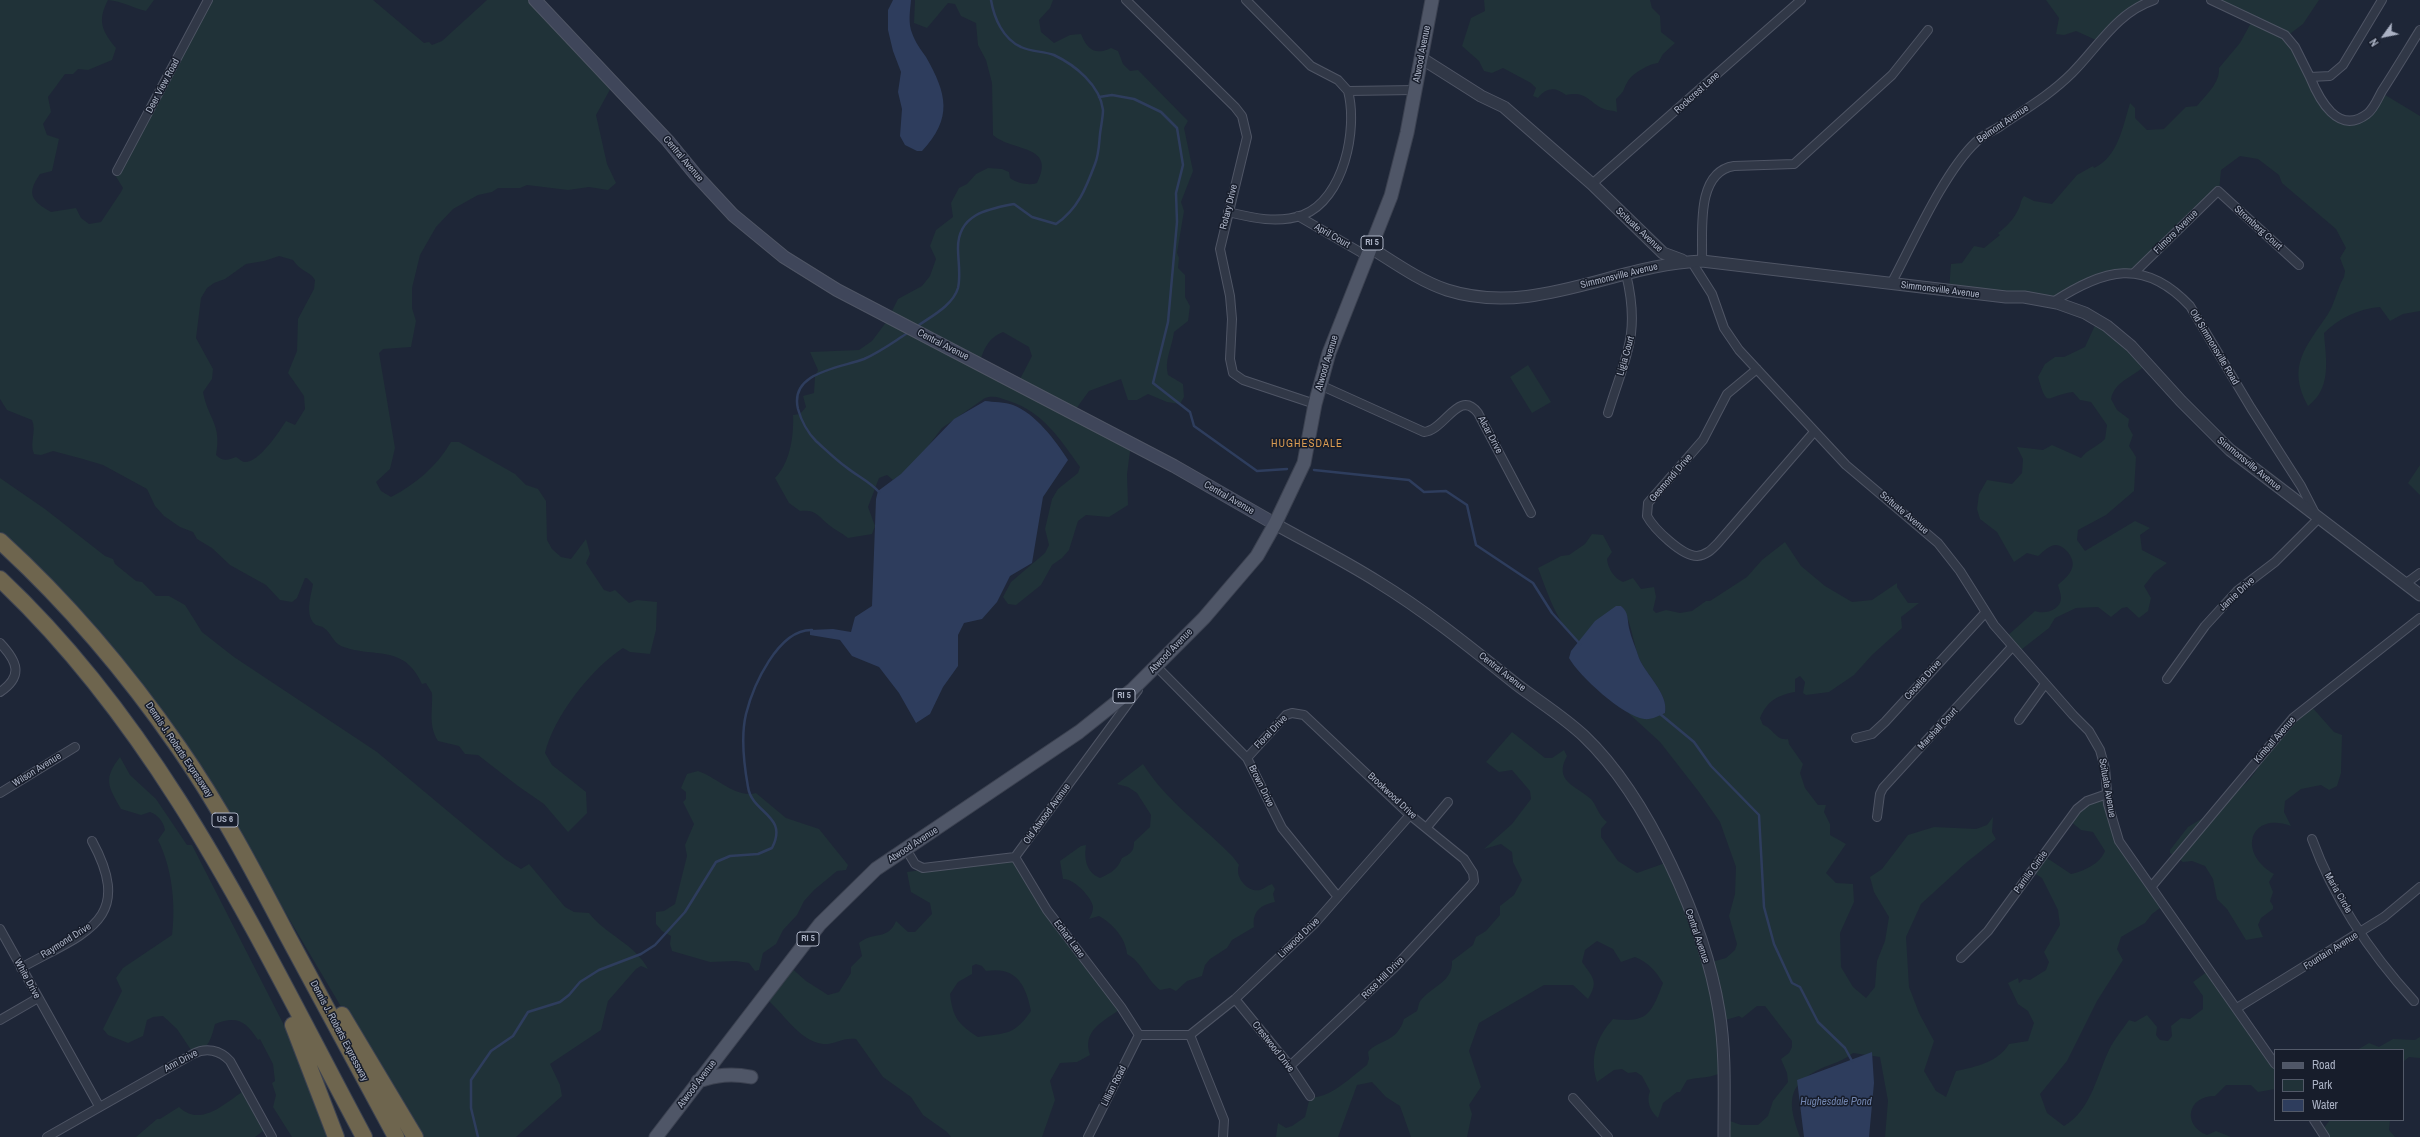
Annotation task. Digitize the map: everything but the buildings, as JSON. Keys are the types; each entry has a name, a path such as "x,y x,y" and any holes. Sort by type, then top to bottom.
{"highway":[{"name":"Dennis J. Roberts Expressway","path":"0,541 72,612 146,702 207,791 275,912 396,1137"},
{"name":"US 6","path":"0,579 64,646 137,736 185,808 249,922 364,1137"},
{"path":"275,912 323,981 415,1137"},
{"path":"249,922 300,1042 336,1137"}],"main road":[{"name":"Central Avenue","path":"535,0 668,141 695,174 733,215 784,257 837,290 1174,466 1275,524"},
{"name":"Atwood Avenue","path":"656,1137 820,924 871,874 1072,737 1153,670 1204,618 1244,572 1275,524 1304,464 1315,404 1342,315 1394,185 1416,90 1432,0"},
{"path":"698,1081 719,1074 734,1073 751,1077"}],"street":[{"name":"Deer View Road","path":"117,171 208,0"},
{"name":"Rotary Drive","path":"1126,0 1235,107 1242,116 1246,137 1245,147 1220,249 1230,296 1232,319 1230,359 1233,373 1243,380 1315,404"},
{"path":"1228,212 1275,220 1298,216 1308,212 1322,202 1340,175 1351,130 1352,110 1348,92 1338,80 1311,66 1246,0"},
{"name":"Rockcrest Lane","path":"1592,184 1801,0"},
{"name":"Belmont Avenue","path":"1890,284 1946,183 1972,146 1984,136 2051,93 2072,72 2118,20 2132,10 2154,0"},
{"path":"2210,0 2285,35 2295,47 2320,100 2330,112 2341,118 2359,119 2371,110 2420,30"},
{"path":"2310,77 2330,76 2343,65 2382,0"},
{"path":"1702,261 1704,200 1709,184 1715,177 1726,168 1734,166 1794,164 1892,75 1928,30"},
{"name":"Scituate Avenue","path":"1421,58 1481,96 1504,107 1592,184 1663,253 1693,264 1712,294 1731,339 1757,369 1846,465 1938,543 1960,571 1984,612 2012,647 2073,715 2082,722 2094,739 2105,768 2107,794 2115,831 2119,840 2274,1063"},
{"path":"1348,92 1416,90"},
{"name":"Stromberg Court","path":"2218,191 2299,265"},
{"name":"Filmore Avenue","path":"2134,273 2218,191"},
{"name":"April Court","path":"1298,216 1368,252"},
{"name":"Simmonsville Avenue","path":"1368,252 1439,286 1464,294 1494,299 1535,296 1626,274 1686,262 1702,261 2053,302 2085,313 2114,331 2217,438 2318,519 2420,595"},
{"name":"Old Simmonsville Road","path":"2053,302 2086,284 2119,274 2134,273 2155,278 2180,295 2190,306 2250,408 2301,486 2318,519"},
{"name":"Ligia Court","path":"1608,413 1631,342 1633,328 1633,305 1626,274"},
{"name":"Gesmondi Drive","path":"1757,369 1727,394 1703,440 1648,503 1647,516 1657,529 1689,554 1699,556 1707,553 1718,543 1814,432"},
{"name":"Alcar Drive","path":"1320,385 1424,432 1441,425 1459,406 1466,404 1472,407 1478,413 1531,512"},
{"name":"Jamie Drive","path":"2167,678 2205,626 2237,592 2275,562 2318,519"},
{"name":"Central Avenue","path":"1275,524 1377,581 1449,631 1583,735 1628,790 1644,815 1673,870 1711,978 1719,1009 1723,1043 1724,1137"},
{"path":"2405,584 2420,572"},
{"name":"Cecelia Drive","path":"1856,738 1872,734 1885,722 1984,612"},
{"name":"Kimball Avenue","path":"2152,886 2292,718 2420,618"},
{"path":"0,643 13,660 16,676 8,686 0,692"},
{"name":"Marshall Court","path":"1877,818 1880,794 1883,788 2012,647"},
{"name":"Brown Drive","path":"1153,670 1247,758 1282,828 1338,897"},
{"name":"Old Atwood Avenue","path":"1015,858 1153,670"},
{"path":"2019,720 2045,684"},
{"name":"Floral Drive","path":"1247,758 1286,715 1298,713"},
{"name":"Brookwood Drive","path":"1298,713 1314,723 1410,815 1427,827 1469,866 1474,877 1471,885"},
{"name":"Wilson Avenue","path":"0,793 75,747"},
{"name":"Parrillo Circle","path":"1961,958 1988,931 2077,809 2087,801 2107,794"},
{"path":"1427,827 1448,802"},
{"name":"Linwood Drive","path":"1190,1035 1235,999 1315,923 1399,830 1410,815"},
{"name":"Maria Circle","path":"2312,839 2324,870 2361,932 2384,968 2414,1001"},
{"name":"Raymond Drive","path":"21,968 79,935 104,913 109,900 109,884 105,867 92,841"},
{"path":"906,849 915,864 923,868 1015,858"},
{"name":"Echart Lane","path":"1015,858 1047,910 1128,1017 1139,1034"},
{"name":"Rose Hill Drive","path":"1290,1066 1310,1050 1396,966 1471,885"},
{"name":"Fountain Avenue","path":"2237,1008 2361,932 2402,904 2420,887"},
{"name":"White Drive","path":"0,929 99,1106"},
{"path":"0,1020 38,998"},
{"name":"Crestwood Drive","path":"1235,999 1290,1066 1310,1096"},
{"path":"1139,1034 1190,1035 1224,1120 1223,1137"},
{"name":"Lillian Road","path":"1088,1137 1139,1034"},
{"name":"Ann Drive","path":"47,1137 99,1106 198,1051 213,1050 226,1056 230,1061 272,1137"},
{"path":"1574,1098 1608,1137"},
{"path":"2315,1121 2325,1137"}],"green space":[{"path":"0,0 108,0 102,20 104,31 116,48 112,60 88,70 78,69 73,74 65,74 48,97 51,112 43,124 47,135 59,139 52,171 40,174 33,186 32,191 35,200 44,208 51,212 76,208 81,218 89,224 101,222 121,192 123,188 115,175 119,166 208,0 373,0 424,43 429,42 432,45 442,41 487,0 534,0 613,84 596,115 607,164 616,183 608,190 589,187 568,190 527,185 520,188 498,188 492,192 478,195 453,209 436,227 420,255 412,288 412,308 416,321 411,347 383,349 379,353 395,448 390,469 376,482 381,491 391,497 425,474 439,459 451,442 459,442 515,474 526,485 538,489 546,501 547,540 552,549 561,557 571,559 586,539 590,554 586,563 604,590 610,592 615,590 629,603 637,600 657,602 656,630 650,654 630,652 623,648 599,668 575,694 565,709 556,724 545,753 552,765 586,792 587,813 568,832 544,804 478,755 465,754 459,746 438,741 432,723 432,693 426,683 422,684 415,671 397,657 387,654 353,650 341,646 324,628 316,625 312,621 309,611 313,584 307,578 305,578 297,598 292,602 280,600 266,585 230,565 212,548 197,539 193,532 180,527 164,516 155,506 147,489 103,465 53,451 41,455 34,454 32,445 34,429 32,420 7,410 0,399","holes":["279,256 293,260 315,280 314,289 298,319 297,351 288,373 304,396 305,409 295,425 286,421 268,446 255,458 244,462 236,457 223,460 216,455 216,429 203,392 212,379 213,369 196,338 201,298 207,288 214,283 225,279 246,264 264,261"]},
{"path":"108,0 154,0 146,11"},
{"path":"915,0 1053,0 1050,8 1039,20 1041,32 1054,43 1070,35 1081,34 1086,44 1092,50 1100,51 1111,48 1118,51 1123,64 1130,71 1138,70 1188,121 1184,128 1193,171 1181,202 1184,211 1177,253 1179,258 1178,268 1185,275 1185,297 1190,306 1188,321 1174,332 1167,364 1168,375 1183,384 1184,397 1180,404 1167,402 1148,394 1137,400 1128,400 1121,379 1089,391 1073,413 1131,444 1127,474 1128,505 1109,517 1086,515 1078,521 1069,550 1062,558 1052,565 1041,585 1016,605 1008,604 1003,597 1011,582 1045,553 1049,545 1045,529 1052,499 1058,489 1078,473 1080,467 1050,428 1032,412 1021,406 997,397 985,398 942,428 909,471 893,480 887,475 879,478 868,507 875,526 872,534 848,538 831,527 813,512 800,511 789,503 775,478 788,457 793,432 793,415 800,414 806,407 803,396 814,393 815,377 818,370 810,352 859,350 872,341 887,321 898,299 922,286 930,276 936,259 930,246 936,230 953,217 951,203 959,188 967,184 976,174 988,168 1002,169 1009,172 1010,178 1013,180 1023,184 1031,184 1037,183 1042,170 1041,161 1037,155 1001,140 993,135 992,83 986,60 978,45 976,23 961,16 955,4 948,3 927,28 914,23","holes":["1003,332 1029,347 1032,356 1018,383 979,364 987,345 994,337"]},
{"path":"1484,0 1650,0 1652,8 1660,16 1661,32 1675,43 1663,54 1658,63 1642,69 1630,78 1623,92 1616,99 1617,112 1604,109 1579,94 1566,95 1551,89 1541,94 1538,98 1533,96 1536,88 1531,83 1503,68 1492,73 1484,71 1479,61 1462,46 1471,18 1485,11"},
{"path":"2046,0 2155,0 2096,40 2076,31 2064,35 2056,34 2059,18"},
{"path":"2209,0 2319,0 2303,24 2287,36 2336,116 2359,118 2382,93 2420,116 2420,311 2403,314 2390,321 2380,307 2372,308 2349,315 2324,333 2326,373 2321,391 2316,399 2308,406 2302,392 2299,379 2299,368 2306,347 2328,314 2344,277 2345,271 2340,258 2346,248 2336,229 2282,183 2279,175 2258,159 2240,156 2221,170 2219,191 2138,268 2119,274 2056,300 1949,290 1951,264 1962,263 1974,246 1984,248 2000,235 1998,233 2014,217 2024,196 2034,201 2052,204 2077,175 2093,166 2094,168 2109,156 2114,149 2122,131 2130,103 2135,108 2135,118 2147,130 2164,129 2186,107 2197,106 2215,84 2219,73 2219,68 2240,43 2252,21"},
{"path":"2097,321 2146,364 2117,387 2111,399 2117,410 2129,419 2128,426 2133,435 2129,446 2136,457 2134,491 2106,515 2078,530 2077,540 2085,551 2135,521 2150,528 2140,535 2142,550 2167,563 2154,573 2144,586 2151,598 2148,611 2139,618 2127,607 2122,608 2111,617 2098,607 2076,608 2055,618 2049,628 2017,653 2005,638 2035,611 2047,612 2058,606 2061,598 2058,585 2070,573 2073,565 2071,557 2066,550 2063,547 2056,545 2049,547 2038,556 2027,553 2014,562 1997,532 1980,519 1977,509 1979,494 1987,480 2012,484 2022,473 2023,459 2017,447 2043,450 2052,445 2081,458 2105,439 2107,425 2091,402 2080,400 2073,392 2049,398 2046,397 2041,388 2038,377 2045,364 2055,357 2064,357 2085,347"},
{"path":"1528,365 1551,402 1532,413 1510,377"},
{"path":"2420,465 2420,495 2408,483"},
{"path":"0,478 45,509 105,556 113,559 115,564 136,581 142,582 156,596 169,596 185,605 202,632 234,657 377,752 505,859 521,869 529,864 565,907 574,912 589,913 596,921 628,946 642,960 648,969 641,966 636,969 608,1001 601,1030 550,1064 560,1085 562,1096 516,1137 418,1137 223,807 152,706 0,539"},
{"path":"1592,534 1603,535 1612,552 1607,559 1612,573 1623,582 1633,578 1641,589 1654,587 1656,597 1653,610 1656,613 1666,610 1680,613 1692,611 1747,577 1762,560 1785,542 1801,566 1825,586 1852,602 1872,600 1897,583 1897,587 1908,603 1919,603 1901,617 1902,628 1872,655 1854,675 1829,692 1806,695 1803,693 1805,682 1800,676 1795,679 1795,692 1778,697 1766,707 1760,718 1763,725 1777,736 1788,739 1789,744 1803,764 1800,773 1805,788 1818,805 1826,805 1824,812 1830,824 1830,835 1846,844 1826,873 1836,883 1853,884 1854,902 1840,933 1841,967 1853,987 1866,998 1875,987 1877,961 1885,941 1889,917 1874,892 1870,877 1882,869 1908,835 1934,827 1976,829 1987,825 1993,817 1992,832 1996,839 1967,862 1921,904 1906,937 1909,987 1919,1013 1934,1041 1924,1071 1936,1091 1946,1097 1956,1071 1986,1063 1999,1055 2009,1044 2028,1041 2034,1023 2028,1011 2018,1004 2008,983 2018,978 2019,983 2024,979 2030,980 2046,970 2049,962 2044,952 2060,925 2058,910 2042,878 2031,871 2044,856 2071,874 2086,869 2103,856 2105,851 2093,832 2081,830 2069,820 2073,814 2105,795 2114,830 2164,905 2152,914 2145,923 2121,937 2117,949 2123,960 2097,1001 2067,1061 2040,1094 2047,1113 2064,1126 2081,1111 2093,1090 2111,1046 2129,1020 2135,1022 2147,1015 2157,1027 2156,1035 2160,1040 2168,1041 2172,1036 2171,1026 2181,1018 2190,1019 2203,1009 2203,996 2193,982 2208,971 2274,1062 2274,1089 2258,1092 2251,1085 2226,1085 2215,1096 2206,1097 2198,1101 2191,1112 2191,1118 2194,1125 2207,1135 2216,1131 2231,1137 1885,1137 1888,1101 1880,1057 1853,1053 1842,1060 1810,1074 1801,1081 1793,1096 1792,1105 1793,1115 1800,1137 1723,1137 1724,1124 1730,1121 1741,1125 1758,1125 1768,1116 1773,1101 1788,1082 1787,1073 1781,1059 1789,1053 1792,1047 1792,1041 1765,1006 1757,1006 1742,1018 1739,1016 1722,1021 1723,1072 1687,1080 1680,1092 1677,1092 1663,1103 1658,1118 1650,1106 1648,1098 1650,1091 1642,1076 1636,1072 1628,1073 1622,1069 1614,1070 1597,1082 1594,1056 1599,1040 1613,1019 1625,1020 1641,1018 1647,1014 1655,1002 1663,983 1648,964 1635,957 1621,962 1613,949 1597,941 1585,950 1582,962 1592,976 1594,984 1588,999 1573,985 1544,985 1479,1023 1469,1051 1481,1087 1469,1105 1472,1114 1467,1137 1411,1137 1400,1106 1386,1097 1372,1082 1357,1085 1338,1137 1276,1137 1278,1123 1286,1128 1292,1126 1305,1117 1310,1097 1318,1097 1333,1091 1367,1065 1369,1059 1368,1052 1372,1048 1392,1037 1401,1027 1404,1019 1417,1011 1419,1002 1446,979 1451,968 1452,961 1473,945 1476,937 1486,931 1500,915 1500,906 1514,895 1522,880 1513,862 1512,852 1501,844 1484,849 1512,824 1531,799 1530,791 1512,770 1499,772 1486,762 1512,732 1545,758 1552,758 1564,750 1567,756 1563,764 1564,777 1568,782 1591,799 1601,816 1607,822 1601,829 1601,837 1618,861 1637,873 1668,862 1708,963 1726,958 1735,950 1737,944 1729,916 1735,894 1736,867 1720,822 1660,742 1625,710 1644,719 1665,713 1664,699 1639,658 1624,610 1621,606 1579,643 1571,635 1559,618 1538,568 1561,556 1569,555 1585,544"},
{"path":"2311,706 2334,732 2342,735 2341,773 2337,786 2329,790 2321,785 2301,789 2285,801 2284,812 2291,826 2277,823 2266,824 2258,829 2253,836 2252,845 2255,855 2262,865 2274,874 2269,882 2273,892 2270,901 2273,909 2261,918 2258,925 2263,937 2246,940 2227,909 2217,899 2213,879 2205,866 2192,861 2183,862 2170,853 2170,850 2188,827 2221,807 2250,779 2284,732"},
{"path":"120,757 130,775 156,799 187,845 192,845 312,1080 332,1137 292,1137 273,1107 276,1095 272,1083 275,1081 273,1064 260,1039 258,1040 254,1033 245,1024 235,1020 229,1020 215,1024 206,1046 203,1049 193,1053 177,1029 163,1016 153,1017 147,1020 143,1036 128,1043 108,1035 103,1029 122,991 116,978 123,968 172,935 173,923 173,899 170,874 158,840 165,830 161,821 153,813 150,812 141,815 121,809 109,783 111,771"},
{"path":"1143,764 1152,777 1174,802 1233,857 1239,865 1238,874 1240,879 1247,887 1260,890 1272,884 1275,889 1273,894 1275,902 1265,905 1258,910 1254,917 1254,927 1232,940 1227,948 1210,959 1205,965 1202,976 1187,981 1176,991 1170,988 1160,990 1155,986 1136,961 1127,954 1124,942 1118,932 1109,923 1099,916 1089,919 1093,910 1092,903 1086,893 1077,885 1063,879 1060,861 1081,846 1086,845 1085,855 1089,869 1100,878 1114,870 1122,858 1131,852 1134,842 1150,827 1151,815 1137,793 1128,787 1117,784"},
{"path":"698,771 741,793 756,793 786,818 819,829 848,865 846,870 837,871 814,890 804,901 797,915 783,930 776,944 763,953 759,970 755,971 749,963 736,961 710,962 672,951 670,944 671,936 662,931 656,924 656,912 664,911 675,904 687,856 685,845 694,824 683,802 686,799 686,792 681,788 687,774"},
{"path":"1013,858 1119,1010 1100,1023 1091,1033 1088,1047 1090,1055 1077,1062 1060,1063 1050,1081 1055,1100 1042,1137 951,1137 947,1132 923,1115 911,1097 883,1077 856,1039 847,1039 823,1044 805,1037 764,997 788,965 806,981 828,995 839,992 851,973 851,967 862,956 859,943 864,939 884,934 893,927 896,921 908,932 915,932 932,914 930,903 911,892 907,872","holes":["976,964 982,966 986,971 1005,971 1018,979 1026,993 1031,1011 1019,1025 1008,1032 978,1037 958,1020 953,1009 950,994 958,982 972,974 972,966"]},
{"path":"2420,1037 2420,1058 2409,1057 2404,1061 2404,1049 2359,1049 2369,1043 2379,1047 2393,1039 2415,1040"},
{"path":"245,1090 266,1129 255,1137 136,1137 157,1119 160,1119 179,1107 187,1113 196,1115 204,1114 221,1107"},
{"path":"2329,1121 2390,1121 2389,1130 2395,1137 2329,1137 2323,1129"}],"water":[{"path":"893,0 911,0 910,21 912,33 916,43 933,70 942,94 944,106 939,128 922,151 917,151 905,145 900,136 902,109 898,92 901,72 893,51 888,30 888,10"},
{"path":"985,401 1010,404 1029,414 1051,436 1068,460 1043,497 1032,563 1010,576 997,602 982,619 964,623 958,635 958,666 943,687 930,714 916,723 899,693 879,667 852,656 840,640 810,635 810,630 833,629 851,632 855,617 872,606 876,499 878,491 901,474 954,419"},
{"path":"1616,606 1621,606 1625,611 1630,632 1639,658 1664,699 1665,713 1655,718 1644,719 1625,711 1602,694 1582,675 1569,658 1571,651 1595,621"},
{"name":"Hughesdale Pond","path":"1872,1052 1874,1083 1869,1137 1804,1137 1797,1080"}],"waterway":[{"path":"919,325 942,310 952,300 958,288 959,237 963,227 969,220 985,211 1014,204 1032,217 1056,224 1076,205 1095,164 1099,149 1103,110 1101,101 1092,84 1078,70 1062,59 1054,55 1025,49 1009,39 997,21 991,0"},
{"path":"1099,97 1112,95 1134,99 1161,112 1177,128 1183,165 1176,193 1177,222 1168,322 1153,383 1190,412 1194,426 1257,471 1287,469"},
{"path":"879,492 838,461 813,438 801,418 798,409 797,397 801,387 809,379 830,369 864,359 906,334"},
{"path":"1314,470 1409,480 1424,492 1446,491 1467,505 1476,545 1533,583 1552,613 1580,644"},
{"path":"478,1137 471,1108 471,1080 491,1051 513,1036 528,1012 560,1002 569,995 580,982 599,970 641,954 655,945 685,912 716,862 730,856 758,854 772,848 776,837 776,828 773,821 751,796 748,787 745,769 744,722 754,689 769,661 788,639 800,632 812,630"},
{"path":"1659,713 1694,742 1711,766 1759,815 1764,907 1774,944 1792,983 1800,987 1818,1022 1845,1048 1852,1061"}],"district":[{"name":"HUGHESDALE","path":"1307,444"}]}
